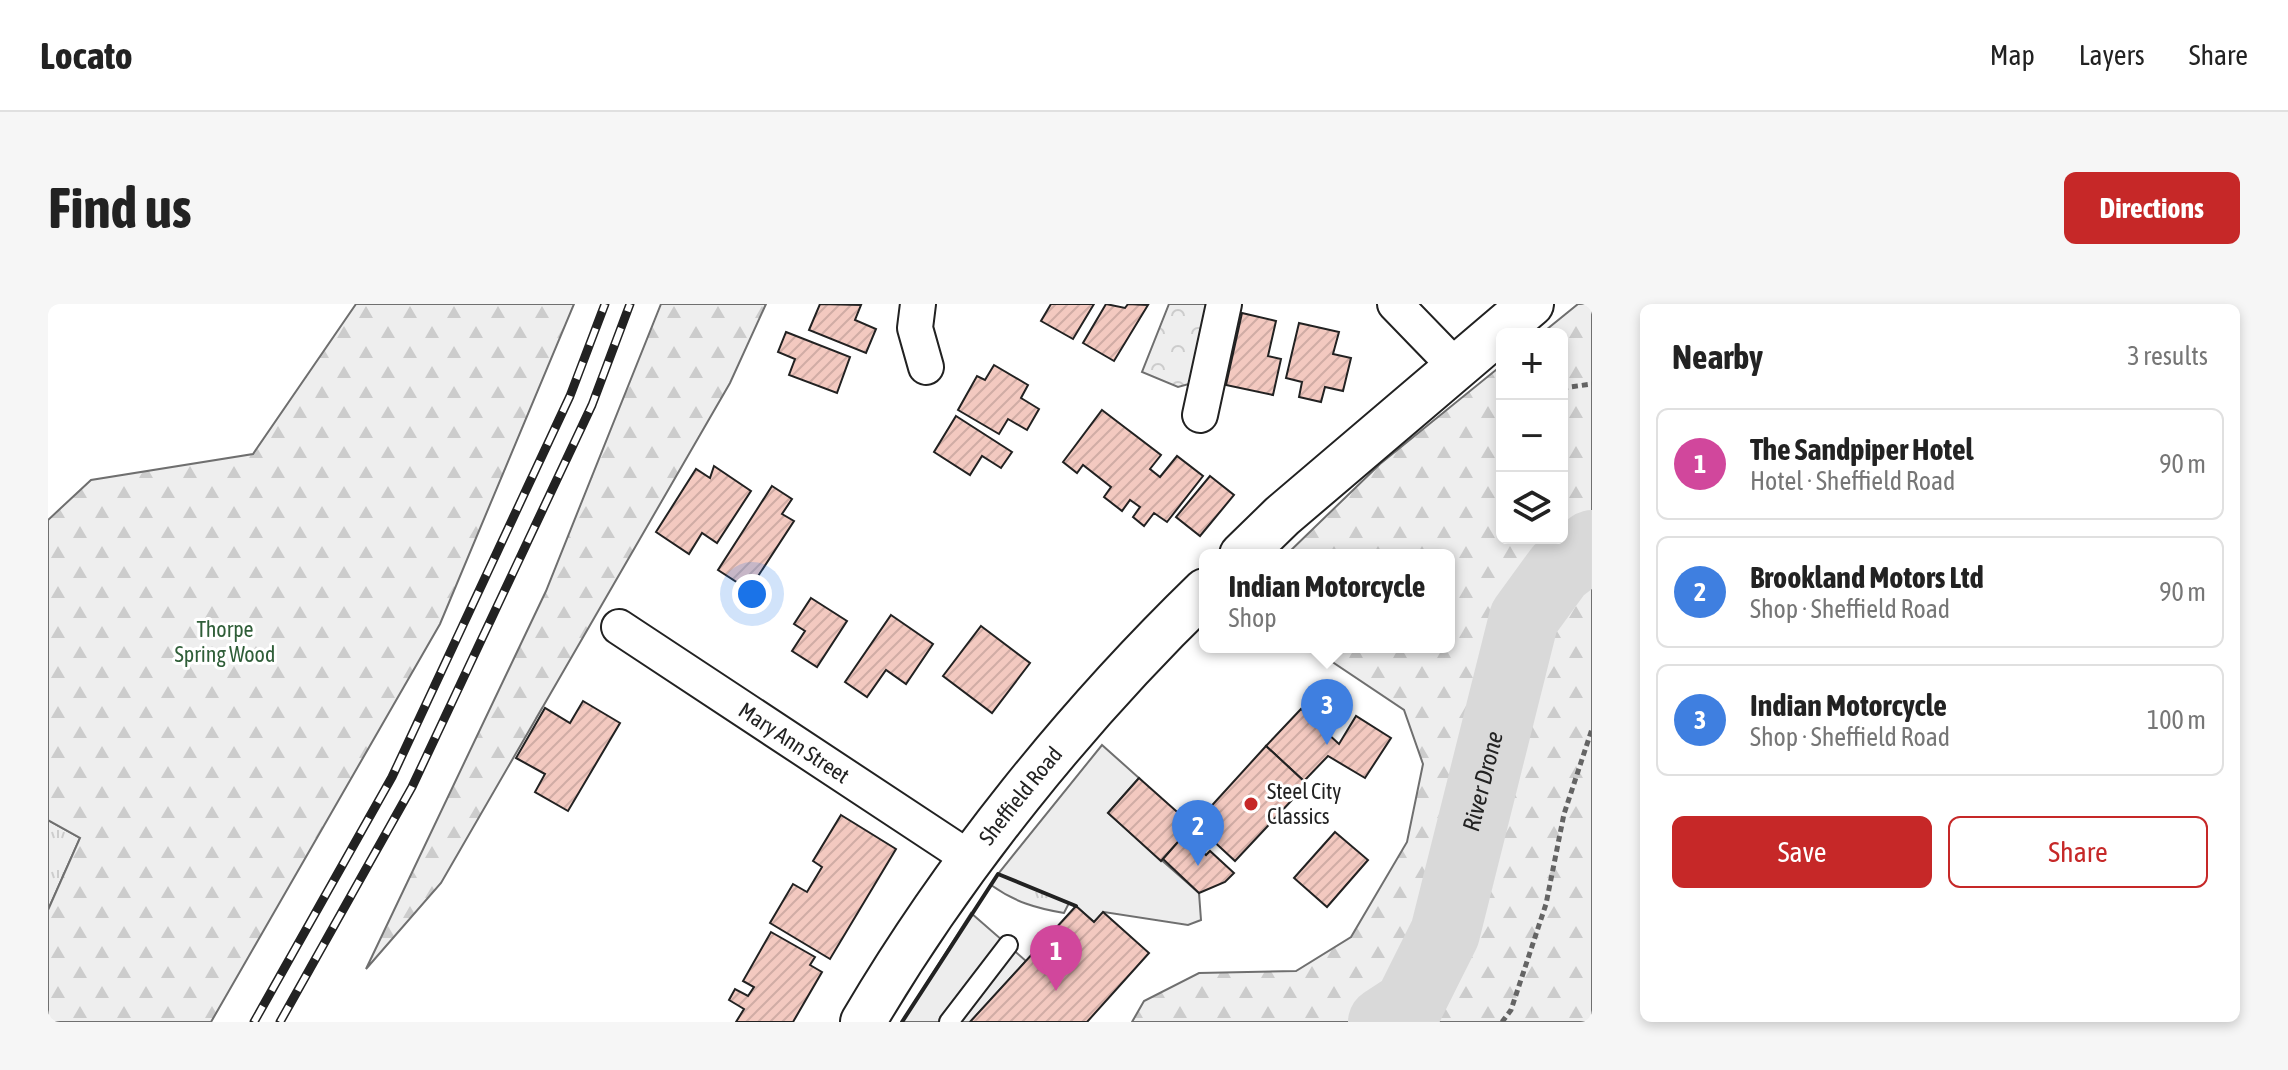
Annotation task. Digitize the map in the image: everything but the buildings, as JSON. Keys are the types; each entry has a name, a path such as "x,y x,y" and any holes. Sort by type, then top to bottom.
{"main road":[{"path":"1249,549 1531,304"},
{"name":"Sheffield Road","path":"863,1022 969,858 1152,642 1199,597"}],"street":[{"path":"918,304 915,328 926,367"},
{"path":"1200,415 1224,304"},
{"path":"1395,304 1456,367"},
{"name":"Mary Ann Street","path":"619,627 969,858"}],"lane":[{"path":"949,1022 1008,945"}],"path":[{"path":"1568,387 1592,384"},
{"path":"1502,1022 1511,1010 1546,904 1564,814 1592,729"}],"green space":[{"name":"Thorpe Spring Wood","path":"356,304 574,304 440,624 211,1022 48,1022 48,910 80,838 48,820 48,520 91,480 253,454"},
{"path":"661,304 766,304 730,383 441,883 366,969 546,591"},
{"path":"1169,304 1207,304 1189,384 1178,387 1142,372"},
{"path":"1578,304 1592,304 1592,1022 1132,1022 1144,1001 1199,973 1296,971 1351,937 1407,842 1423,764 1404,710 1319,653 1455,653 1455,549 1292,549 1380,464 1496,370 1496,544 1568,544 1568,328 1548,328"},
{"path":"48,820 80,838 48,910"},
{"path":"998,874 1069,903 1064,913 1017,900 991,885"}],"shaded area":[{"path":"1102,745 1139,778 1108,813 1199,893 1201,920 1188,925 1104,912 1094,922 1076,906 998,874"},
{"path":"971,913 1026,961 970,1022 902,1022"}],"waterway":[{"name":"River Drone","path":"1383,1022 1409,1005 1445,933 1524,618 1559,570 1592,545"}],"railway":[{"path":"254,1022 392,777 570,396 605,304"},
{"path":"280,1022 412,787 592,405 630,304"}],"wall":[{"path":"902,1022 998,874 1076,906"}],"place":[{"name":"Indian Motorcycle","path":"1327,745"},
{"name":"Steel City Classics","path":"1251,804"},
{"name":"Brookland Motors Ltd","path":"1198,866"},
{"name":"The Sandpiper Hotel","path":"1056,991"}]}
